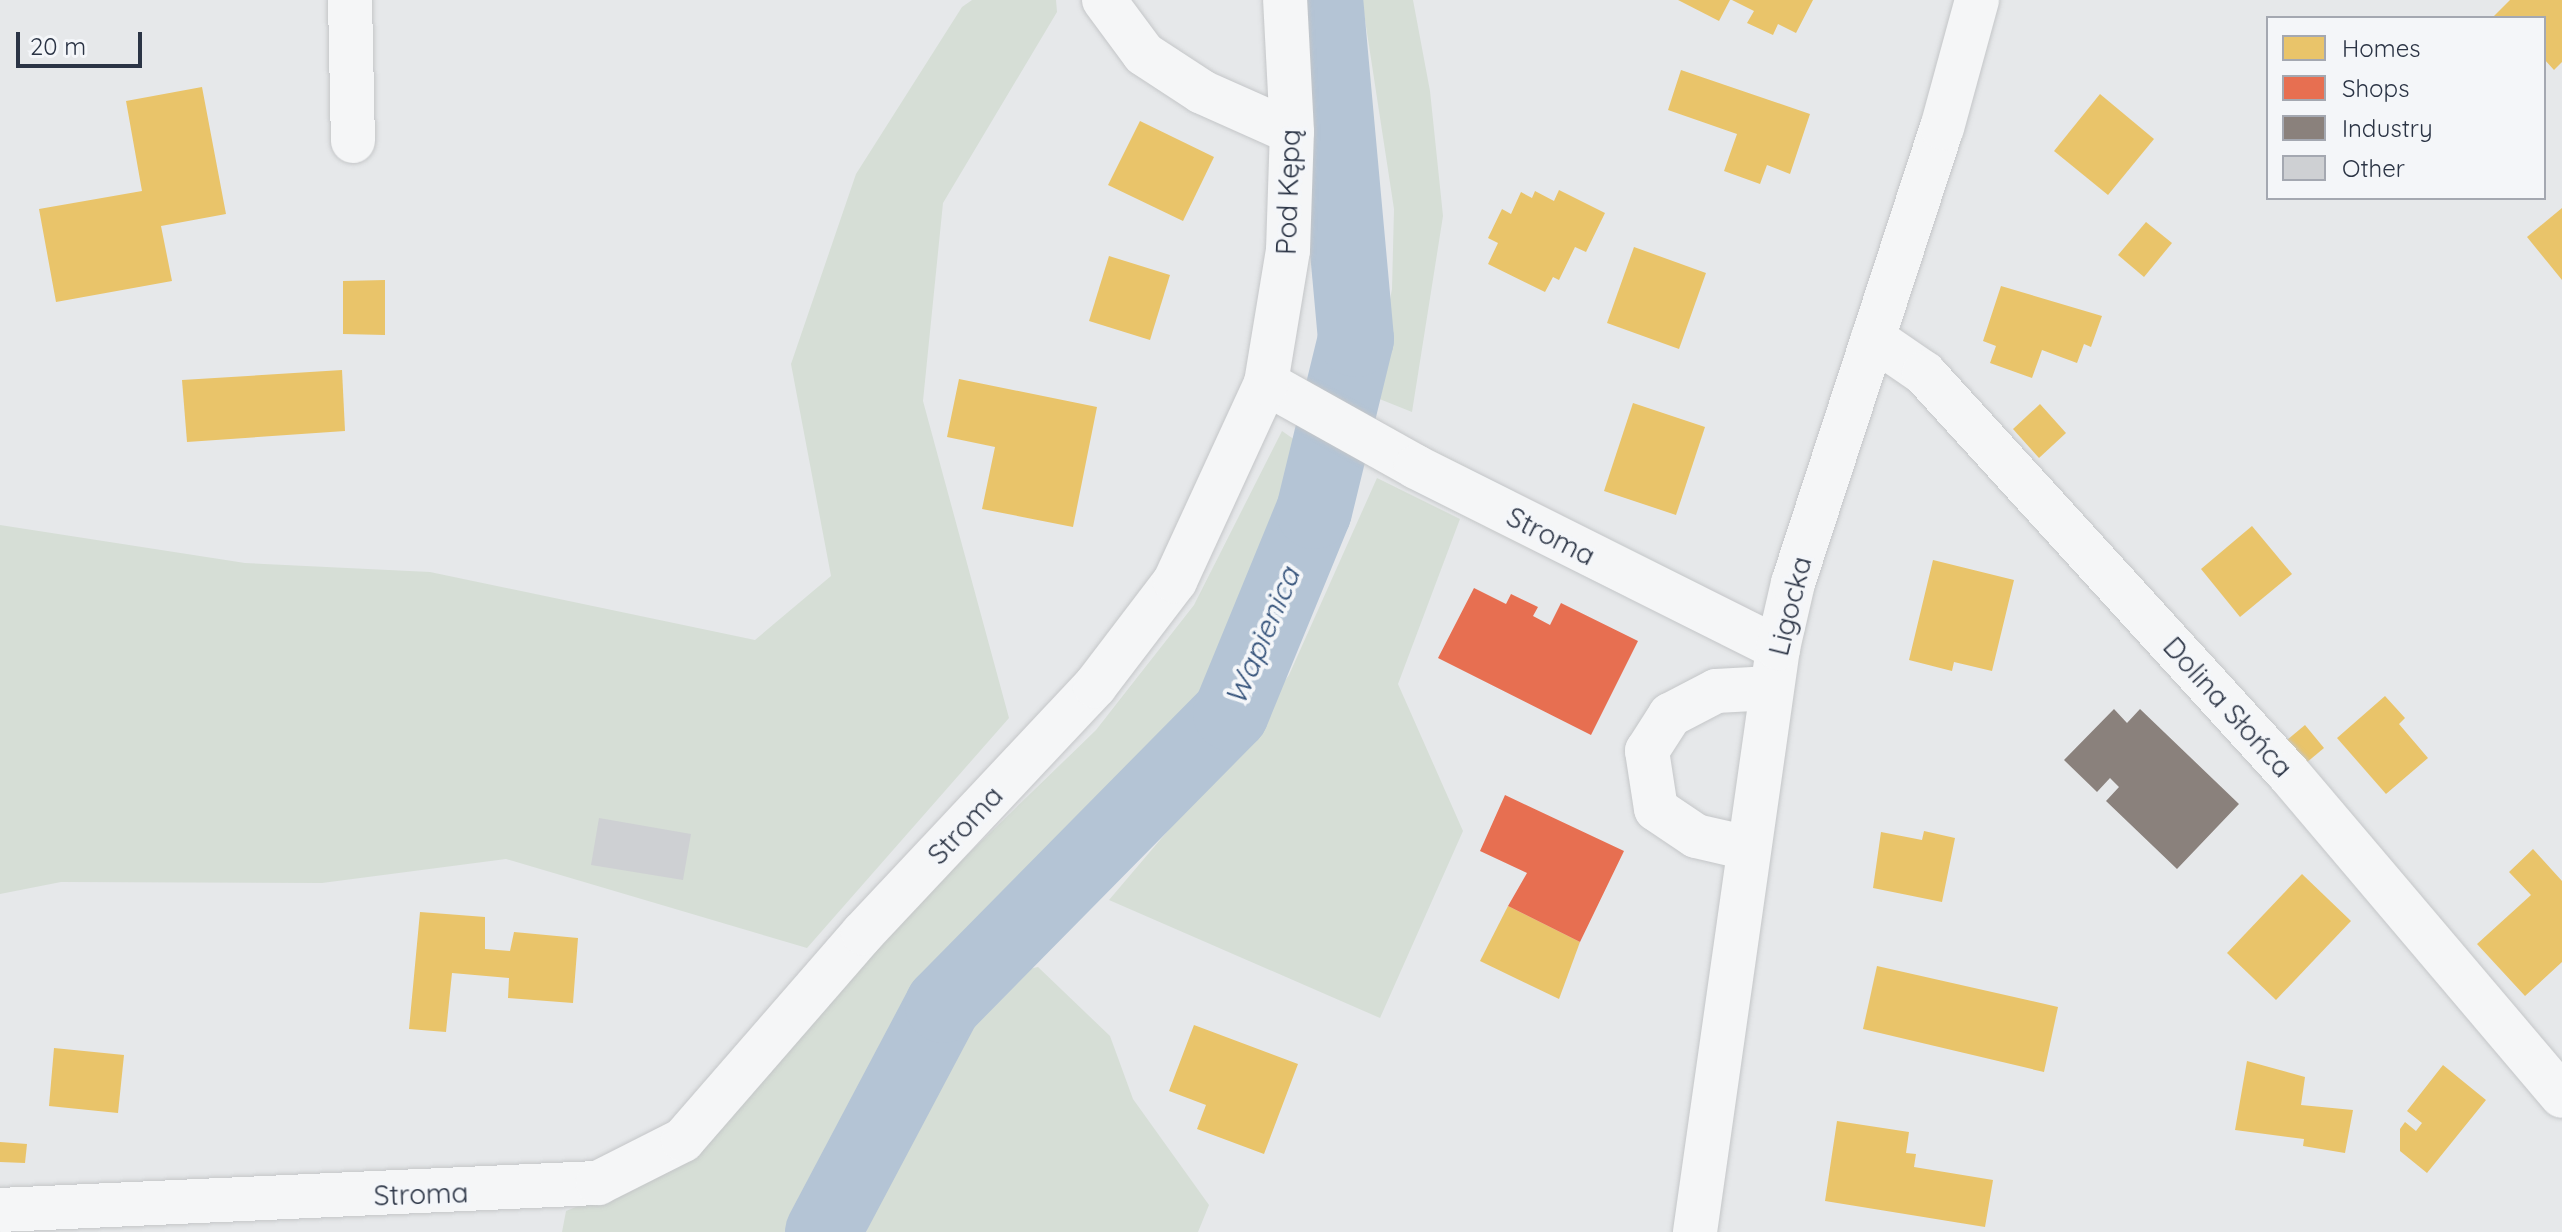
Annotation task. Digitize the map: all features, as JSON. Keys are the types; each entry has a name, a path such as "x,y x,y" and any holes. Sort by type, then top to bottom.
{"street":[{"path":"350,0 353,141"},
{"path":"1104,0 1144,54 1202,92 1292,132"},
{"name":"Pod Kępą","path":"1266,383 1288,250 1292,132 1285,0"},
{"name":"Ligocka","path":"1695,1232 1775,668 1793,583 1942,128 1977,0"},
{"name":"Dolina Słońca","path":"1873,338 1924,373 2268,751 2562,1096"},
{"name":"Stroma","path":"0,1210 598,1183 683,1140 863,933 1104,674 1175,581 1266,383 1775,668"},
{"path":"1748,848 1696,836 1656,809 1647,751 1670,715 1716,691 1775,668"}],"shaded area":[{"path":"972,0 1056,0 1057,12 943,203 923,401 1009,718 807,948 506,859 322,883 61,882 0,894 0,525 245,563 430,572 755,640 831,576 791,364 856,174 962,7"},
{"path":"1362,0 1413,0 1430,91 1443,216 1412,412 1372,396 1392,289 1394,209"},
{"path":"1282,431 1311,451 1215,711 923,1002 803,1232 562,1232 566,1211 689,1161 894,926 1096,730 1194,605"},
{"path":"1377,478 1460,519 1398,684 1463,831 1380,1018 1109,900 1228,760 1289,675"},
{"path":"1038,967 1110,1036 1133,1099 1209,1205 1198,1232 866,1232 945,1052 1001,975"}],"building: Homes":[{"path":"1678,0 1730,0 1719,21"},
{"path":"1732,0 1813,0 1796,33 1778,24 1773,35 1747,23 1754,11"},
{"path":"2510,0 2562,0 2562,62 2554,70 2546,61 2546,16 2494,16"},
{"path":"1681,70 1810,114 1790,174 1767,165 1760,184 1724,171 1737,134 1668,110"},
{"path":"202,87 226,214 161,226 172,281 56,302 39,209 142,191 126,101"},
{"path":"2100,94 2154,139 2108,195 2054,151"},
{"path":"1140,121 1214,157 1183,221 1108,185"},
{"path":"1559,190 1605,213 1586,252 1575,247 1559,280 1553,277 1545,292 1488,264 1498,243 1488,238 1502,209 1511,214 1521,192 1532,198 1535,191 1554,201"},
{"path":"2562,208 2562,280 2527,237"},
{"path":"2146,222 2172,243 2144,277 2118,255"},
{"path":"1634,247 1706,273 1679,349 1607,323"},
{"path":"1109,256 1170,275 1150,340 1089,321"},
{"path":"385,280 385,335 343,334 343,281"},
{"path":"2001,286 2102,316 2091,347 2084,344 2077,363 2042,350 2032,378 1990,363 1996,346 1983,341"},
{"path":"342,370 345,431 187,442 182,380"},
{"path":"959,379 1097,407 1073,527 982,509 995,447 947,437"},
{"path":"1633,403 1705,427 1676,515 1604,491"},
{"path":"2040,404 2066,433 2039,458 2013,429"},
{"path":"2252,526 2292,574 2240,617 2201,569"},
{"path":"1933,560 2014,580 1992,671 1954,662 1952,671 1909,660"},
{"path":"2385,696 2405,718 2399,724 2428,758 2386,794 2337,738"},
{"path":"2305,725 2324,748 2306,763 2287,740"},
{"path":"1924,831 1955,838 1942,902 1873,888 1881,832 1922,840"},
{"path":"2533,849 2562,881 2562,962 2525,996 2477,944 2531,895 2509,872"},
{"path":"2302,874 2351,921 2276,1000 2227,953"},
{"path":"1508,906 1580,942 1559,999 1480,961"},
{"path":"420,912 485,917 485,949 510,951 514,932 578,938 573,1003 508,998 509,978 452,973 446,1032 409,1029"},
{"path":"1877,966 2058,1007 2044,1072 1863,1029"},
{"path":"1194,1025 1298,1064 1264,1154 1197,1129 1206,1105 1169,1091"},
{"path":"54,1048 124,1055 118,1113 49,1106"},
{"path":"2247,1061 2305,1077 2301,1105 2353,1110 2345,1153 2303,1146 2304,1139 2235,1130"},
{"path":"2443,1065 2486,1100 2427,1173 2400,1151 2400,1129 2405,1122 2416,1131 2422,1123 2407,1111"},
{"path":"1837,1121 1909,1132 1906,1153 1916,1154 1914,1167 1993,1180 1985,1227 1825,1201"},
{"path":"0,1142 27,1144 25,1163 0,1162"}],"building: Shops":[{"path":"1474,588 1506,604 1511,594 1538,607 1533,616 1550,625 1561,603 1638,641 1591,735 1438,658"},
{"path":"1505,795 1624,851 1580,942 1508,906 1527,873 1480,851"}],"building: Industry":[{"path":"2114,709 2127,723 2140,709 2239,804 2177,869 2106,801 2119,787 2110,778 2097,792 2064,760"}],"building: Other":[{"path":"599,818 691,834 683,880 591,865"}],"waterway":[{"name":"Wapienica","path":"823,1232 943,1005 1231,713 1314,511 1356,339 1325,0"}]}
